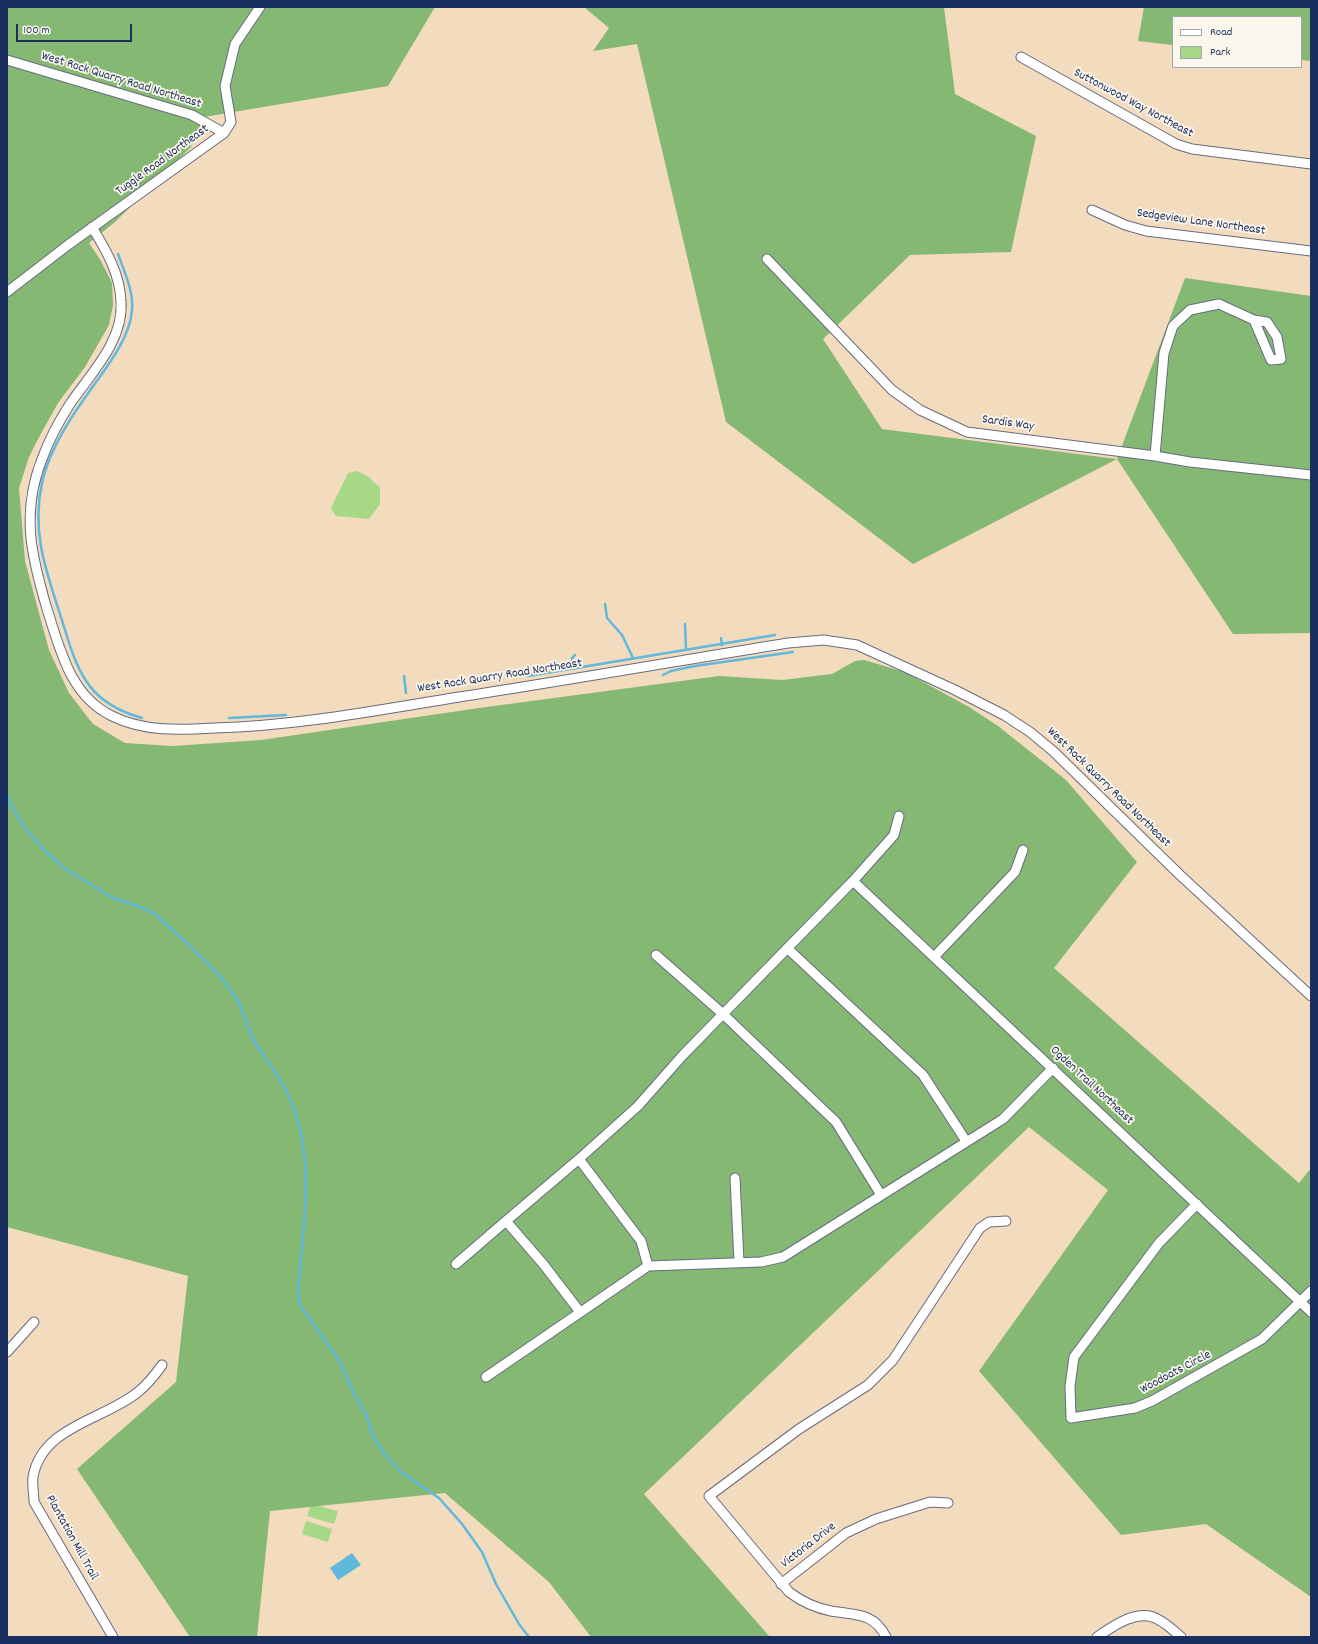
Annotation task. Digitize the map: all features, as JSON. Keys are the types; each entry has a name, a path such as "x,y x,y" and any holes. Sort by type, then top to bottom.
{"street":[{"name":"Tuggle Road Northeast","path":"7,292 92,227 224,133 231,122 225,86 235,44 260,7"},
{"name":"Suttonwood Way Northeast","path":"1021,57 1176,144 1192,150 1311,164"},
{"name":"West Rock Quarry Road Northeast","path":"7,60 192,115 224,133"},
{"name":"Sedgeview Lane Northeast","path":"1092,210 1125,225 1146,231 1311,251"},
{"name":"West Rock Quarry Road Northeast","path":"92,227 111,262 119,284 122,304 119,323 107,350 68,407 48,445 32,488 29,522 31,549 36,570 65,663 82,692 105,713 134,724 169,729 228,728 284,724 437,701 788,643 824,640 844,642 866,649 914,670 1004,716 1030,732 1053,751 1180,875 1311,996"},
{"name":"Sardis Way","path":"767,259 892,390 920,410 967,432 1197,463 1311,475"},
{"path":"1154,456 1164,352 1173,326 1190,310 1219,304 1254,320"},
{"path":"456,1264 579,1159 638,1106 683,1055 853,881 894,836 899,816"},
{"path":"934,957 1015,872 1023,850"},
{"name":"Ogden Trail Northeast","path":"853,881 1311,1312"},
{"path":"787,948 923,1075 966,1141"},
{"path":"656,955 723,1014 836,1122 881,1195"},
{"path":"486,1377 648,1266 761,1262 783,1257 811,1241 881,1195 922,1171 966,1141 1003,1119 1053,1068"},
{"path":"579,1159 641,1241 648,1266"},
{"path":"735,1178 740,1262"},
{"name":"Woodoats Circle","path":"1197,1204 1159,1243 1074,1357 1070,1386 1071,1418 1135,1408 1152,1402 1262,1339 1311,1291"},
{"path":"506,1221 544,1265 580,1312"},
{"path":"781,1584 709,1496 799,1429 868,1385 893,1360 980,1228 989,1222 1006,1221"},
{"path":"7,1352 34,1322"},
{"name":"Plantation Mill Trail","path":"112,1637 34,1502 33,1478 40,1459 55,1439 137,1393 150,1382 162,1365"},
{"name":"Victoria Drive","path":"886,1637 876,1623 865,1616 850,1612 830,1611 814,1606 801,1601 781,1584 846,1533 876,1519 930,1502 948,1503"},
{"path":"1097,1637 1118,1622 1142,1616 1158,1619 1181,1637"}],"green space":[{"path":"7,7 435,7 388,86 204,117 191,147 115,222 89,243 101,261 112,283 113,305 109,325 85,367 58,403 38,439 29,457 19,488 25,561 49,650 69,693 93,724 125,743 172,746 261,740 479,708 719,676 782,680 832,674 855,661 864,660 905,672 969,707 998,726 1066,780 1137,862 1054,968 1299,1183 1311,1168 1311,1597 1206,1524 1121,1535 979,1371 1108,1190 1029,1127 644,1494 770,1637 591,1637 549,1582 445,1493 270,1511 257,1637 190,1637 77,1469 176,1382 188,1276 7,1227"},
{"path":"584,7 944,7 955,94 1036,136 1011,252 910,255 823,339 882,429 1117,459 913,564 726,422 637,44 593,51 609,28"},
{"path":"1144,7 1311,7 1311,61 1302,60 1302,16 1172,16 1172,45 1138,41"},
{"path":"1185,278 1311,296 1311,633 1233,634 1117,459"},
{"path":"357,471 369,477 380,488 380,504 369,519 336,516 331,508 348,473"},
{"path":"311,1504 338,1511 334,1524 307,1516"},
{"path":"306,1521 332,1529 328,1542 302,1534"}],"water":[{"path":"352,1553 361,1565 338,1580 330,1568"}],"waterway":[{"path":"118,254 132,296 130,322 126,334 113,358 69,421 53,451 42,483 38,522 43,558 48,576 70,647 82,675 99,696 111,705 142,718"},
{"path":"605,604 607,618 622,635 633,658"},
{"path":"685,624 686,650"},
{"path":"528,676 775,635"},
{"path":"721,638 722,645"},
{"path":"663,675 671,671 695,666 793,652"},
{"path":"574,669 572,658 575,655"},
{"path":"404,676 406,693"},
{"path":"229,718 286,715"},
{"path":"7,794 12,807 24,827 47,853 64,868 113,898 146,909 156,915 219,975 236,998 242,1009 252,1037 286,1091 298,1122 303,1146 306,1195 298,1294 300,1305 340,1362 354,1394 366,1414 373,1436 385,1455 401,1472 439,1498 462,1524 482,1552 496,1584 519,1624 529,1637"}]}
